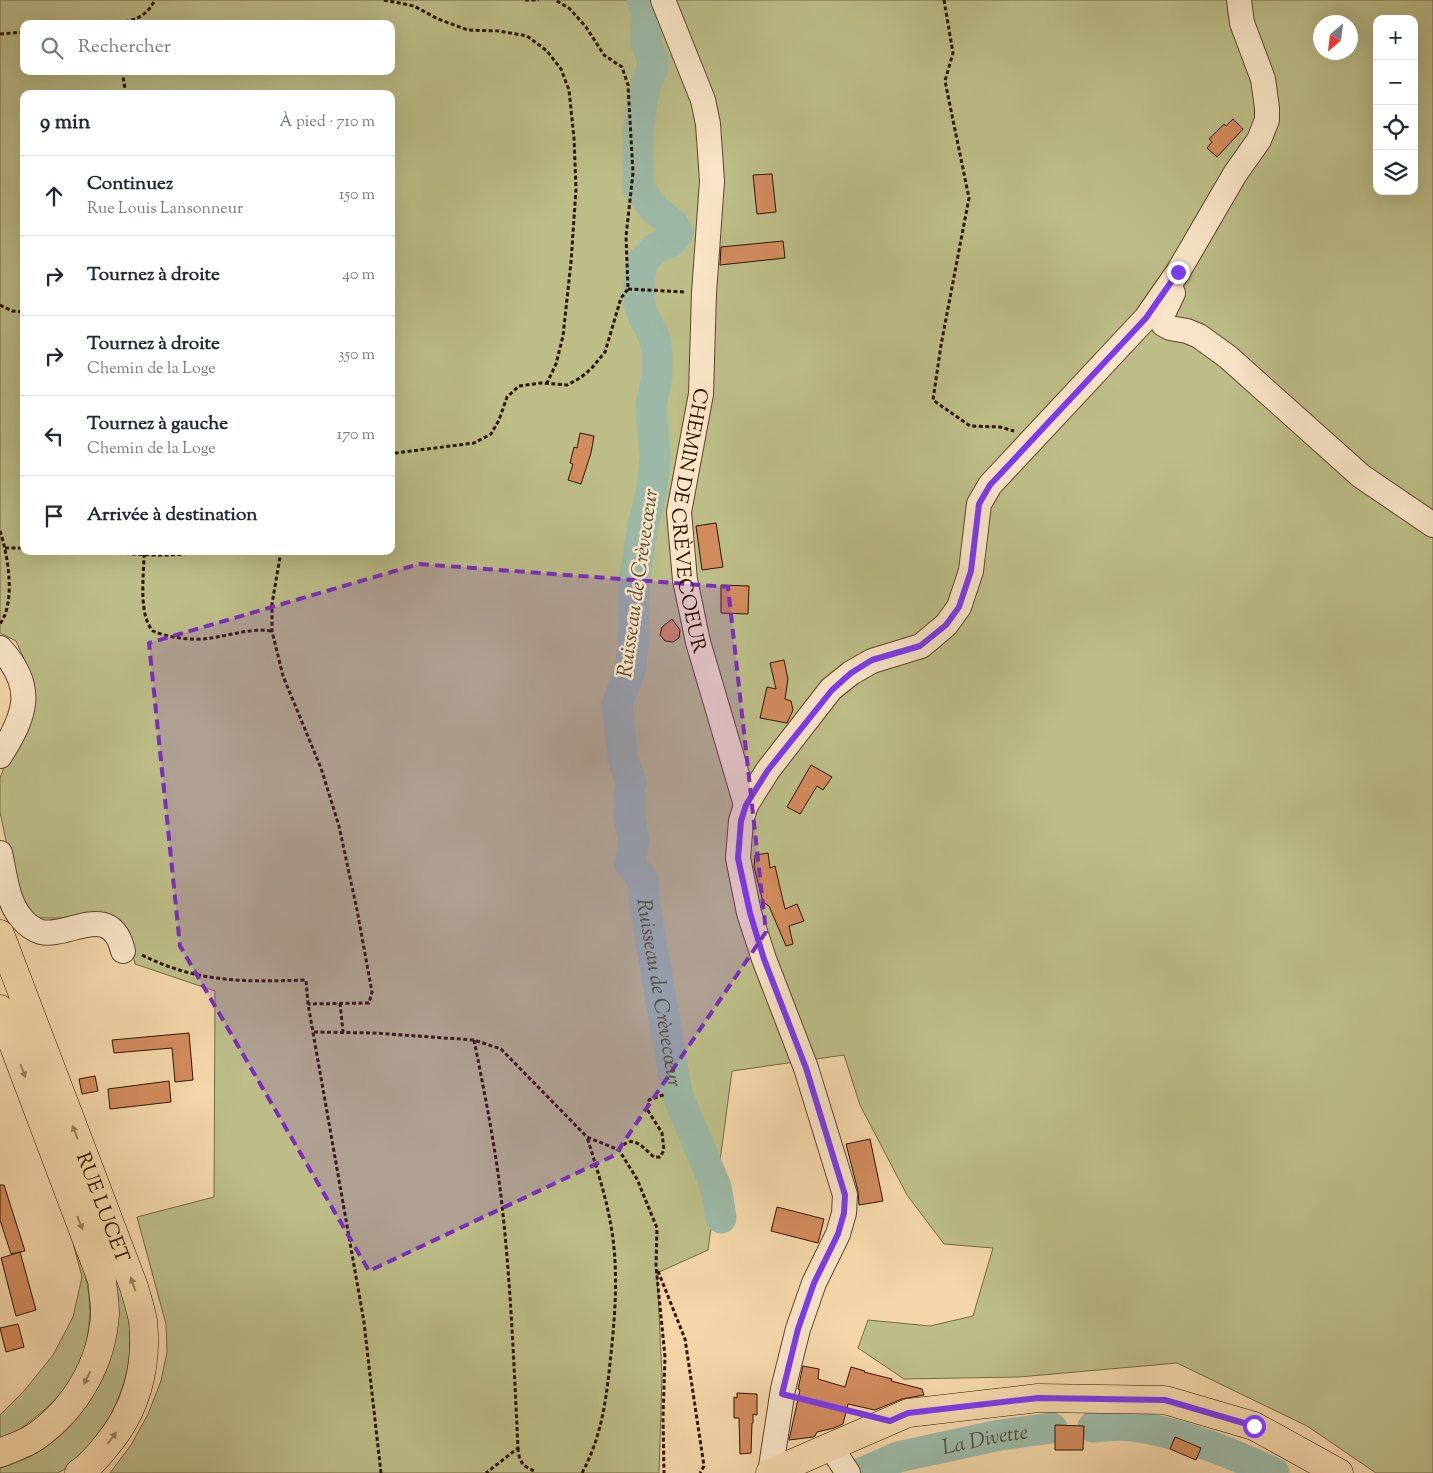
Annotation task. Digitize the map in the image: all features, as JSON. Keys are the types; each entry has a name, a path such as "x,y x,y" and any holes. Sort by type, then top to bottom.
{"main road":[{"name":"RUE LUCET","path":"0,934 134,1287 143,1319 144,1346 142,1371 130,1409 115,1436 79,1473"},
{"name":"RUE LUCET","path":"0,1008 102,1280 105,1313 102,1340 94,1364 82,1389 60,1418 34,1438 0,1453"},
{"path":"770,1473 841,1463 890,1421 908,1413 1038,1398 1165,1400 1254,1426 1340,1473"}],"street":[{"name":"CHEMIN DE CRÈVECOEUR","path":"663,0 703,100 708,124 712,181 704,293 701,394 679,512 684,580 698,642 746,805"},
{"path":"770,1473 782,1394 798,1329 814,1283 838,1234 844,1213 845,1195 806,1068 764,959 750,913 738,858 741,821 746,805 768,770 832,690 851,673 872,660 920,646 946,625 959,607 971,571 979,504 990,485 1146,318 1178,272 1235,174 1259,140 1267,120 1263,79 1242,22 1239,0"},
{"path":"1178,272 1174,290 1162,318 1163,324 1170,328 1188,331 1199,336 1228,356 1361,476 1433,525"},
{"path":"0,648 10,659 22,679 24,700 19,722 0,756"},
{"path":"0,853 15,909 22,920 32,928 41,932 53,932 79,926 101,925 118,935 121,946"}],"path":[{"path":"131,20 148,13 155,0"},
{"path":"384,0 414,6 438,19 468,30 499,31 527,36 546,51 561,69 569,90 574,138 576,189 563,336 556,364 547,383"},
{"path":"525,0 539,0"},
{"path":"395,455 474,443 491,434 499,420 507,397 519,386 547,383 567,385 591,370 605,352 621,298 629,289 626,236 633,173 628,85 622,67 604,55 586,27 568,8 555,0"},
{"path":"944,0 953,53 944,81 969,198 941,345 933,400 970,426 1000,427 1035,436"},
{"path":"0,34 20,32"},
{"path":"123,75 125,90"},
{"path":"629,289 704,293"},
{"path":"0,304 12,311 20,312"},
{"path":"0,530 6,548 9,577 6,615 0,624"},
{"path":"6,548 20,548"},
{"path":"144,555 144,605 146,620 153,631 180,638 208,639 258,629 272,631"},
{"path":"280,555 272,604 272,631 283,676 321,768 336,818 357,910 372,992 369,1003 308,1004"},
{"path":"121,946 202,977 238,981 306,980 308,1004 364,1322 381,1473"},
{"path":"340,1004 343,1032"},
{"path":"314,1032 374,1033 474,1040 501,1049 587,1137 619,1150 637,1179 657,1228 656,1266 665,1357 664,1473"},
{"path":"474,1040 494,1144 502,1205 519,1460 524,1466 536,1473"},
{"path":"619,1150 624,1143 630,1141 639,1144 654,1157 660,1157 664,1150 662,1133 647,1109 649,1100 666,1094"},
{"path":"582,1473 590,1459 602,1424 607,1398 616,1319 612,1226 587,1137"},
{"path":"656,1266 685,1340 704,1466 700,1473"},
{"path":"782,1394 890,1421"},
{"path":"486,1473 518,1448"}],"highlighted area":[{"path":"419,564 728,587 766,932 615,1155 369,1271 180,946 149,643"}],"green space":[{"path":"0,0 1433,0 1433,1473 1376,1473 1307,1426 1177,1363 1019,1377 904,1379 858,1348 868,1320 930,1326 973,1316 993,1248 944,1244 907,1195 860,1105 844,1055 732,1071 708,1250 657,1273 662,1376 659,1473 110,1473 131,1445 148,1414 161,1381 167,1352 166,1324 137,1217 214,1197 215,991 135,964 128,931 121,921 112,915 98,913 60,918 39,918 27,909 17,893 0,812 0,778 5,765 20,740 35,702 30,672 16,641 0,633"},
{"path":"73,1243 86,1278 89,1302 87,1339 82,1356 75,1373 53,1402 20,1429 0,1439 0,1415 24,1391 53,1355 73,1317 82,1277"},
{"path":"111,1267 121,1287 130,1329 127,1371 113,1410 89,1446 62,1471 57,1473 0,1473 0,1468 16,1463 44,1448 67,1429 87,1404 101,1381 108,1367 111,1348"}],"building":[{"path":"1233,119 1243,129 1217,157 1207,148 1212,142 1209,139 1224,124 1226,126"},
{"path":"772,174 776,212 757,214 753,175"},
{"path":"783,241 785,258 720,265 721,247"},
{"path":"580,433 594,436 591,453 581,484 568,480 573,464 570,463 574,447 577,448"},
{"path":"716,523 723,567 702,570 696,526"},
{"path":"721,585 749,586 748,614 721,613"},
{"path":"672,619 680,630 679,638 673,642 665,641 660,635 662,627"},
{"path":"784,660 788,679 785,699 791,701 793,710 787,723 760,718 767,687 776,689 770,663"},
{"path":"811,765 832,777 823,790 817,786 800,814 787,807"},
{"path":"768,853 770,868 775,866 785,909 797,904 804,921 789,926 793,944 786,946 769,906 763,902 754,867 755,855"},
{"path":"189,1033 193,1080 175,1082 172,1048 114,1053 112,1040"},
{"path":"95,1076 98,1091 82,1094 79,1079"},
{"path":"169,1081 171,1102 110,1109 108,1089"},
{"path":"870,1139 883,1201 859,1205 858,1191 846,1144"},
{"path":"0,1185 4,1185 25,1251 11,1254 0,1220"},
{"path":"777,1207 824,1219 818,1243 771,1231"},
{"path":"20,1252 36,1310 16,1316 1,1258"},
{"path":"18,1324 24,1347 6,1352 0,1328"},
{"path":"803,1366 819,1369 818,1379 845,1387 851,1367 892,1379 891,1381 922,1389 924,1395 902,1399 875,1410 848,1404 843,1424 817,1432 813,1437 789,1440 800,1390 798,1389"},
{"path":"737,1393 757,1394 757,1415 753,1414 751,1453 740,1454 739,1418 734,1418 734,1397 737,1398"},
{"path":"1055,1425 1084,1426 1083,1450 1055,1450"},
{"path":"1175,1437 1201,1448 1196,1460 1170,1449"}],"waterway":[{"name":"Ruisseau de Crèvecœur","path":"642,0 646,10 646,44 653,60 652,71 647,80 642,101 638,132 638,188 655,210 673,224 678,233 670,242 656,248 642,262 639,283 639,303 644,318 654,336 657,353 657,376 651,405 655,457 652,490 643,526 634,581 634,638 630,670 617,704 623,759 631,782 629,815 634,842 630,864 643,880 645,906 677,1094 716,1187 721,1218"},
{"name":"La Divette","path":"1093,1427 1127,1425 1168,1433 1223,1451 1274,1473"},
{"name":"La Divette","path":"862,1473 898,1457 1000,1435 1052,1428"}],"route":[{"path":"1178,272 1146,318 990,485 979,504 971,571 959,607 946,625 920,646 872,660 851,673 832,690 768,770 746,805 741,821 738,858 750,913 764,959 806,1068 845,1195 844,1213 838,1234 814,1283 798,1329 782,1394 890,1421 908,1413 1038,1398 1165,1400 1254,1426"}]}
